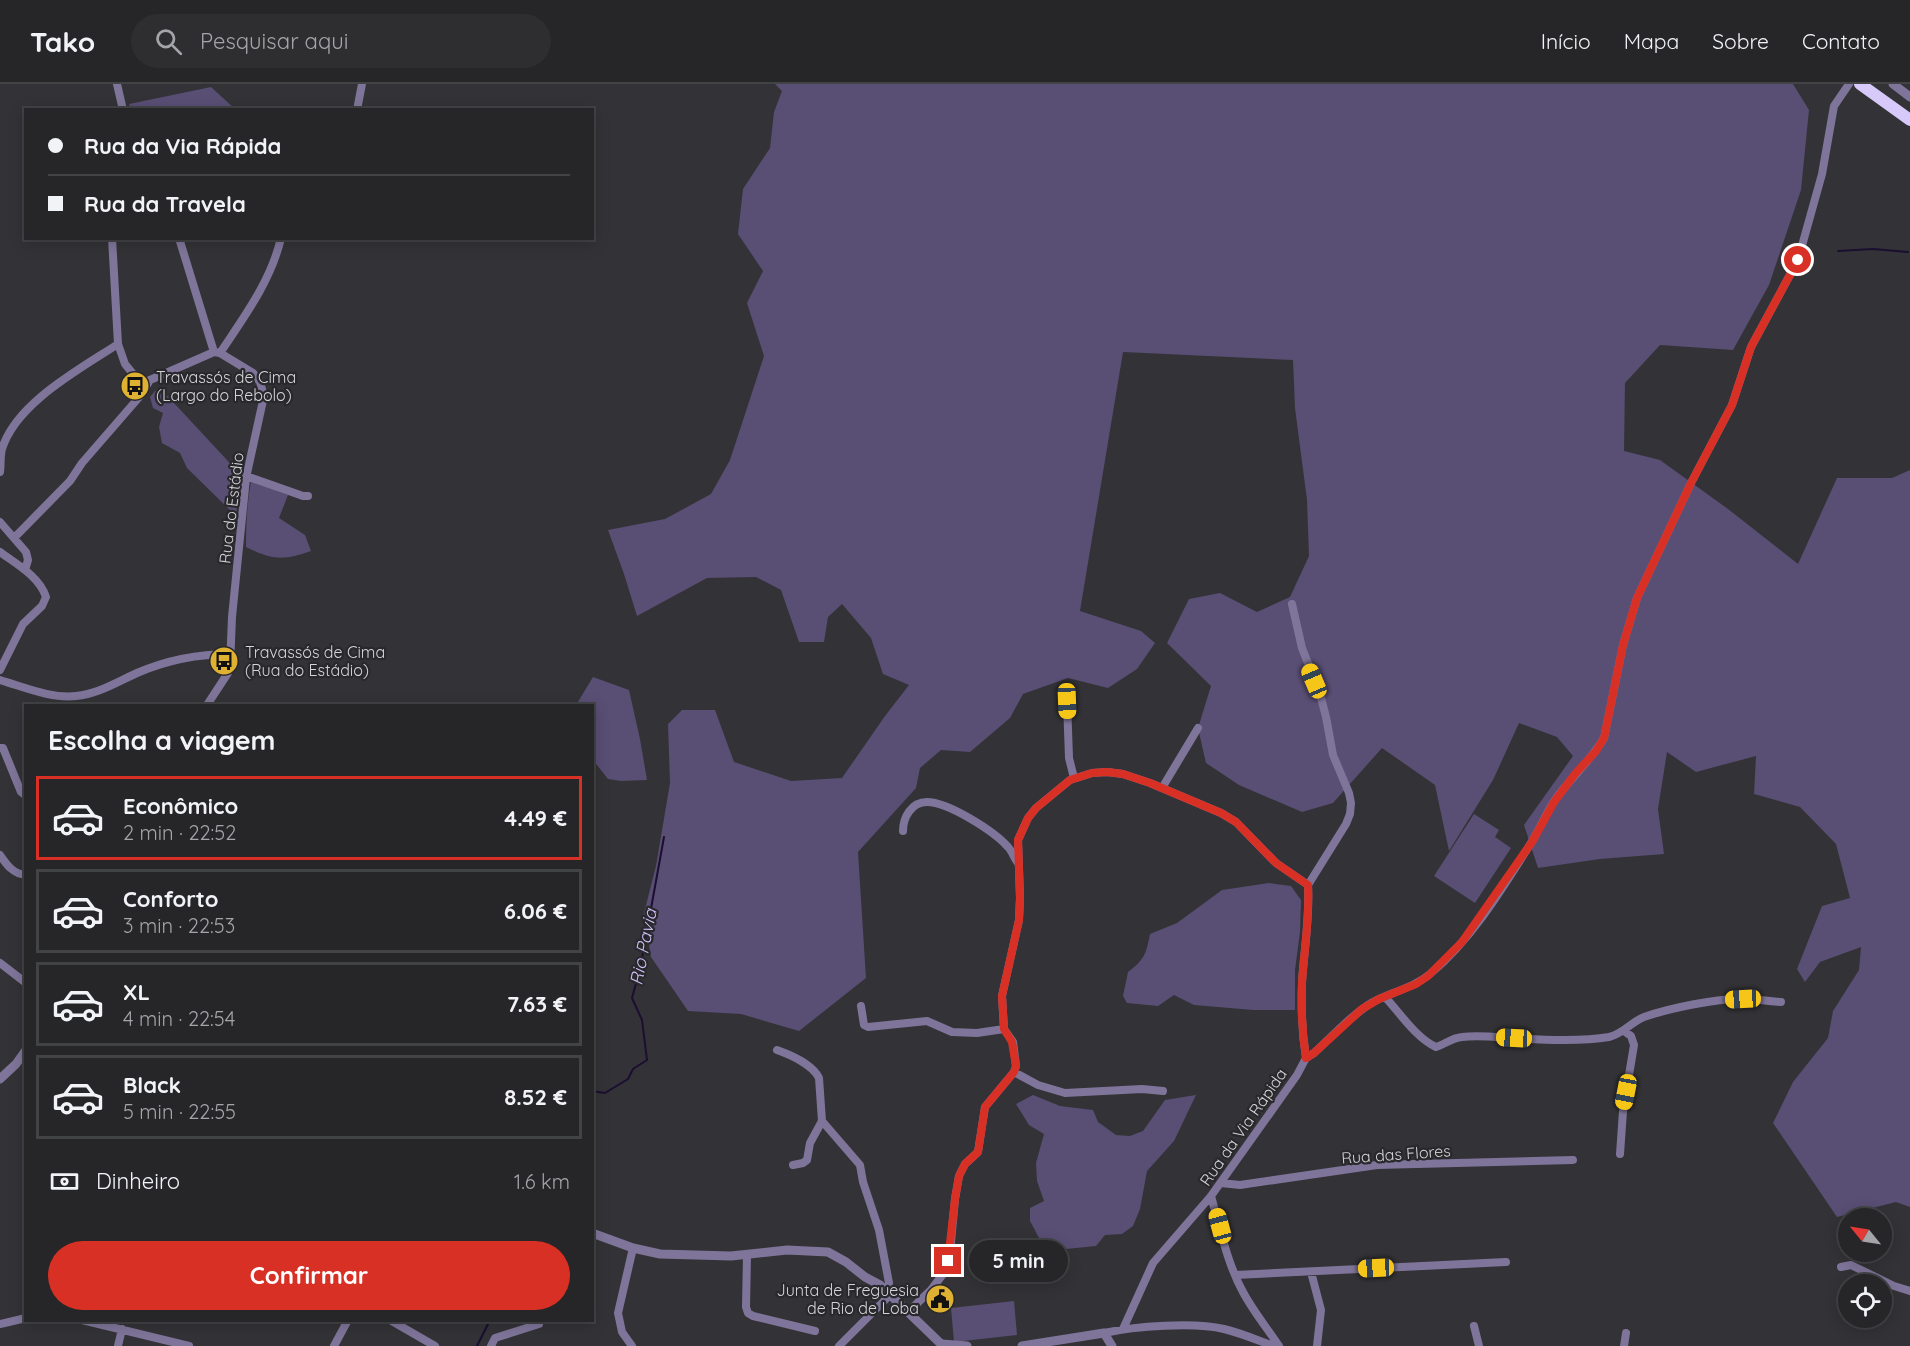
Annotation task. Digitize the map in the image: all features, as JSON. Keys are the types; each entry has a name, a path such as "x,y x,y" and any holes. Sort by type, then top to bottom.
{"highway":[{"path":"1861,85 1910,120"}],"street":[{"path":"117,84 122,108"},
{"path":"357,108 362,84"},
{"name":"Rua da Via Rápida","path":"1123,1329 1153,1263 1221,1183 1297,1075 1306,1058 1362,1009 1428,976 1462,942 1532,842 1554,802 1604,738 1623,645 1637,598 1691,483 1732,405 1751,347 1798,260 1822,174 1834,106 1849,84"},
{"path":"1893,84 1910,97"},
{"path":"112,240 118,344 125,364 138,380 143,382 217,353 257,297 276,259 281,240"},
{"path":"180,240 217,353"},
{"path":"0,472 1,451 15,424 29,408 80,369 118,344"},
{"name":"Rua do Estádio","path":"208,704 228,673 230,666 232,617 246,476 264,396 260,382 253,374 217,353"},
{"path":"14,538 70,481 82,463 141,395 150,380"},
{"path":"246,476 308,496"},
{"path":"0,522 26,552 28,560 25,570"},
{"path":"0,552 25,570 41,586 46,597 45,601 23,624 0,670"},
{"path":"1292,604 1302,648 1320,694 1333,755 1351,803 1346,824 1308,885 1309,901 1302,983 1303,1038 1306,1058"},
{"path":"0,680 53,695 75,697 107,688 164,663 206,654 231,654"},
{"path":"1067,701 1069,758 1074,778"},
{"path":"1162,788 1198,728"},
{"path":"0,748 3,748 24,794"},
{"path":"908,1312 937,1284 943,1274 950,1252 959,1176 965,1164 978,1152 985,1107 1014,1072 1016,1066 1012,1042 1004,1029 1002,996 1019,920 1018,840 1028,818 1046,799 1074,778 1107,772 1137,778 1221,813 1236,822 1276,863 1308,885"},
{"path":"903,831 905,818 915,805 926,801 935,803 960,813 992,834 1008,847 1018,864"},
{"path":"0,855 9,868 24,875"},
{"path":"0,963 24,981"},
{"path":"1385,997 1429,1044 1436,1047 1460,1037 1474,1036 1575,1040 1611,1036 1624,1031 1632,1023 1644,1017 1714,1001 1743,999 1781,1002"},
{"path":"861,1006 864,1023 868,1027 927,1021 952,1032 977,1033 1004,1029"},
{"path":"1620,1154 1623,1111 1634,1045 1631,1036 1624,1031"},
{"path":"777,1050 789,1054 816,1073 819,1078 822,1121 810,1143 807,1160 793,1165"},
{"path":"0,1079 24,1053"},
{"path":"1014,1072 1045,1087 1065,1093 1142,1089 1163,1091"},
{"path":"822,1121 860,1165 863,1182 879,1230 889,1283 888,1293 839,1346"},
{"name":"Rua das Flores","path":"1221,1183 1240,1185 1377,1165 1573,1160"},
{"path":"1211,1196 1224,1242 1243,1293 1279,1346"},
{"path":"594,1234 633,1248 660,1254 747,1255 787,1250 828,1252 846,1262 888,1293 940,1345 967,1346"},
{"path":"632,1346 622,1332 618,1313 633,1248"},
{"path":"747,1255 746,1307 748,1313 815,1331"},
{"path":"1235,1275 1506,1262"},
{"path":"1841,1267 1851,1265 1894,1286 1910,1291"},
{"path":"1311,1272 1322,1310 1317,1346"},
{"path":"0,1324 24,1318"},
{"path":"91,1322 189,1346"},
{"path":"334,1346 347,1322"},
{"path":"393,1322 435,1346"},
{"path":"491,1346 495,1338 539,1324"},
{"path":"1022,1346 1123,1329 1203,1326 1225,1329 1273,1346"},
{"path":"1474,1326 1479,1346"},
{"path":"118,1346 122,1329"},
{"path":"1104,1333 1112,1346"},
{"path":"1624,1346 1626,1333"}],"shaded area":[{"path":"775,84 1793,84 1809,110 1801,190 1769,285 1733,350 1660,345 1625,383 1624,451 1660,460 1798,564 1837,478 1892,478 1910,470 1910,1207 1896,1202 1872,1208 1838,1208 1837,1217 1773,1123 1793,1082 1828,1038 1833,1011 1859,970 1861,947 1820,962 1805,982 1797,969 1822,906 1850,898 1836,844 1800,807 1754,794 1756,756 1696,772 1667,752 1658,809 1664,854 1600,859 1538,868 1524,825 1573,756 1557,737 1519,723 1493,780 1449,851 1435,785 1382,748 1333,803 1302,812 1239,785 1206,763 1198,728 1211,686 1167,643 1189,599 1220,593 1257,612 1290,597 1309,556 1307,500 1295,408 1293,360 1123,352 1080,611 1141,631 1155,643 1137,669 1108,688 1068,678 1023,694 1010,718 970,752 941,750 920,768 916,788 858,852 866,978 799,1031 741,1014 688,1011 651,957 644,913 656,866 670,783 668,724 682,710 715,710 734,762 791,781 842,778 909,685 883,674 871,638 842,604 828,617 824,642 799,642 781,590 756,577 707,578 637,616 608,530 665,519 711,494 730,460 764,356 747,303 763,271 738,234 743,189 770,148 774,112 782,91"},
{"path":"211,87 234,108 131,108 129,104"},
{"path":"161,389 240,474 236,516 187,468 180,453 162,443 159,427 163,413 153,408 150,397 155,391"},
{"path":"251,481 288,495 279,518 305,535 311,551 278,558 263,555 246,547"},
{"path":"593,677 629,690 647,780 608,779 594,761 594,704 577,704"},
{"path":"1474,814 1499,830 1495,837 1511,848 1475,903 1434,876"},
{"path":"1269,883 1291,886 1301,900 1295,970 1295,1010 1253,1010 1194,1005 1174,995 1158,1006 1127,1003 1123,996 1128,972 1144,956 1150,934 1177,923 1222,890"},
{"path":"1033,1095 1060,1106 1093,1110 1098,1122 1116,1135 1130,1136 1143,1131 1165,1100 1196,1095 1174,1141 1147,1171 1140,1209 1133,1226 1122,1234 1105,1235 1096,1246 1046,1251 1030,1221 1030,1208 1044,1201 1037,1181 1036,1163 1044,1134 1029,1125 1016,1104"},
{"path":"1014,1301 1017,1335 954,1342 951,1308"}],"waterway":[{"path":"1838,251 1873,249 1908,252"},
{"name":"Rio Pavia","path":"594,1091 605,1093 628,1079 633,1069 647,1060 642,1020 632,998 640,969 664,837"},
{"name":"Rio Pavia","path":"477,1346 489,1322"}],"place":[{"name":"Travassós de Cima (Largo do Rebolo)","path":"135,386"},
{"name":"Travassós de Cima (Rua do Estádio)","path":"224,661"},
{"name":"Junta de Freguesia de Rio de Loba","path":"940,1299"}],"route":[{"path":"948,1261 955,1199 961,1170 978,1152 985,1107 1014,1072 1016,1066 1012,1042 1004,1029 1002,996 1019,920 1018,840 1022,828 1036,808 1070,780 1092,773 1123,774 1221,813 1236,822 1276,863 1308,885 1309,901 1302,983 1303,1038 1306,1058 1362,1009 1428,976 1476,925 1532,842 1554,802 1604,738 1623,645 1637,598 1691,483 1732,405 1751,347 1798,260"}]}
